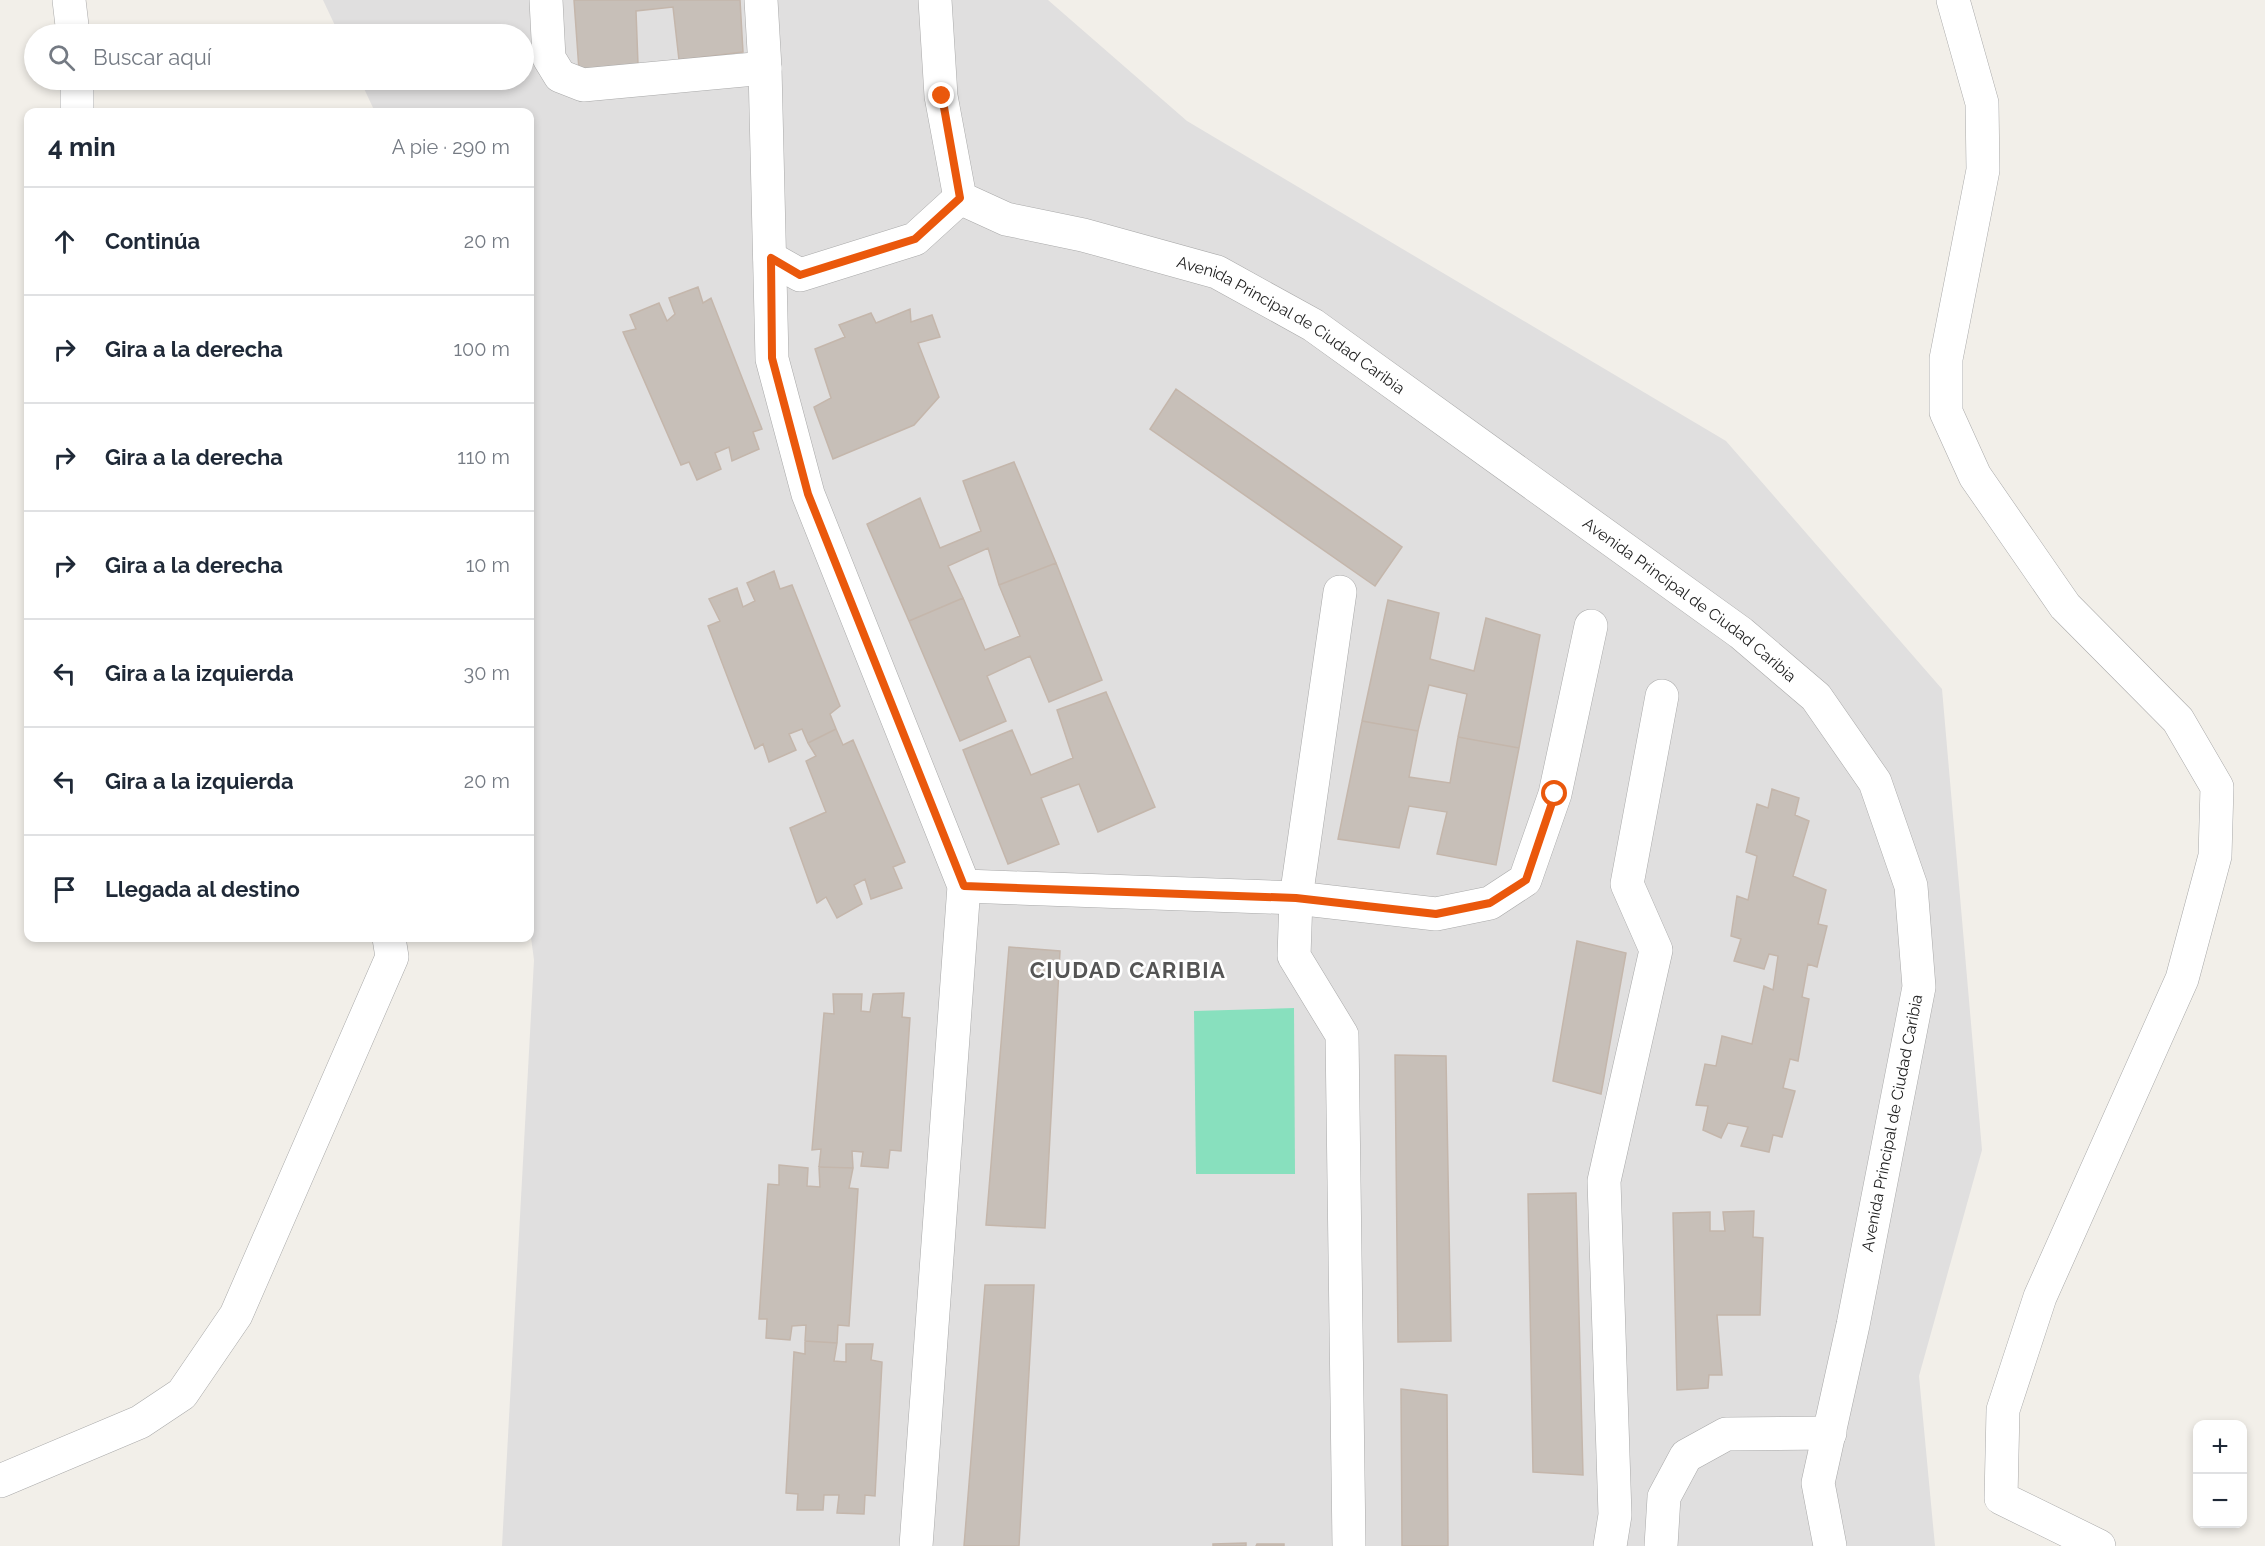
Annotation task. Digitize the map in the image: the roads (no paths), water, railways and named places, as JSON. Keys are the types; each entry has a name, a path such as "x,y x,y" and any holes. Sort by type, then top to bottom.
{"street":[{"path":"69,0 72,24"},
{"path":"546,0 549,58 560,76 583,85 765,68"},
{"path":"761,0 771,258 772,358 808,494 964,886 916,1546"},
{"path":"771,258 800,275 915,239 960,198 942,96 934,0"},
{"path":"1953,0 1982,102 1983,170 1946,359 1946,412 1975,476 2065,606 2178,720 2217,787 2215,856 2182,979 2040,1297 2003,1410 2001,1498 2100,1546"},
{"path":"77,90 77,108"},
{"name":"Avenida Principal de Ciudad Caribia","path":"960,198 1006,219 1083,235 1216,272 1313,325 1741,633 1816,697 1875,782 1911,886 1919,987 1818,1483 1830,1546"},
{"path":"1340,592 1296,898 1294,956 1342,1035 1349,1546"},
{"path":"964,886 1296,898 1436,914 1490,903 1526,880 1555,794 1591,626"},
{"path":"1610,1546 1615,1515 1604,1181 1656,950 1627,884 1662,696"},
{"path":"0,1480 140,1422 182,1394 236,1315 392,957 390,942"},
{"path":"1661,1546 1664,1497 1686,1455 1726,1434 1830,1433"}],"district":[{"name":"CIUDAD CARIBIA","path":"1128,970"}]}
